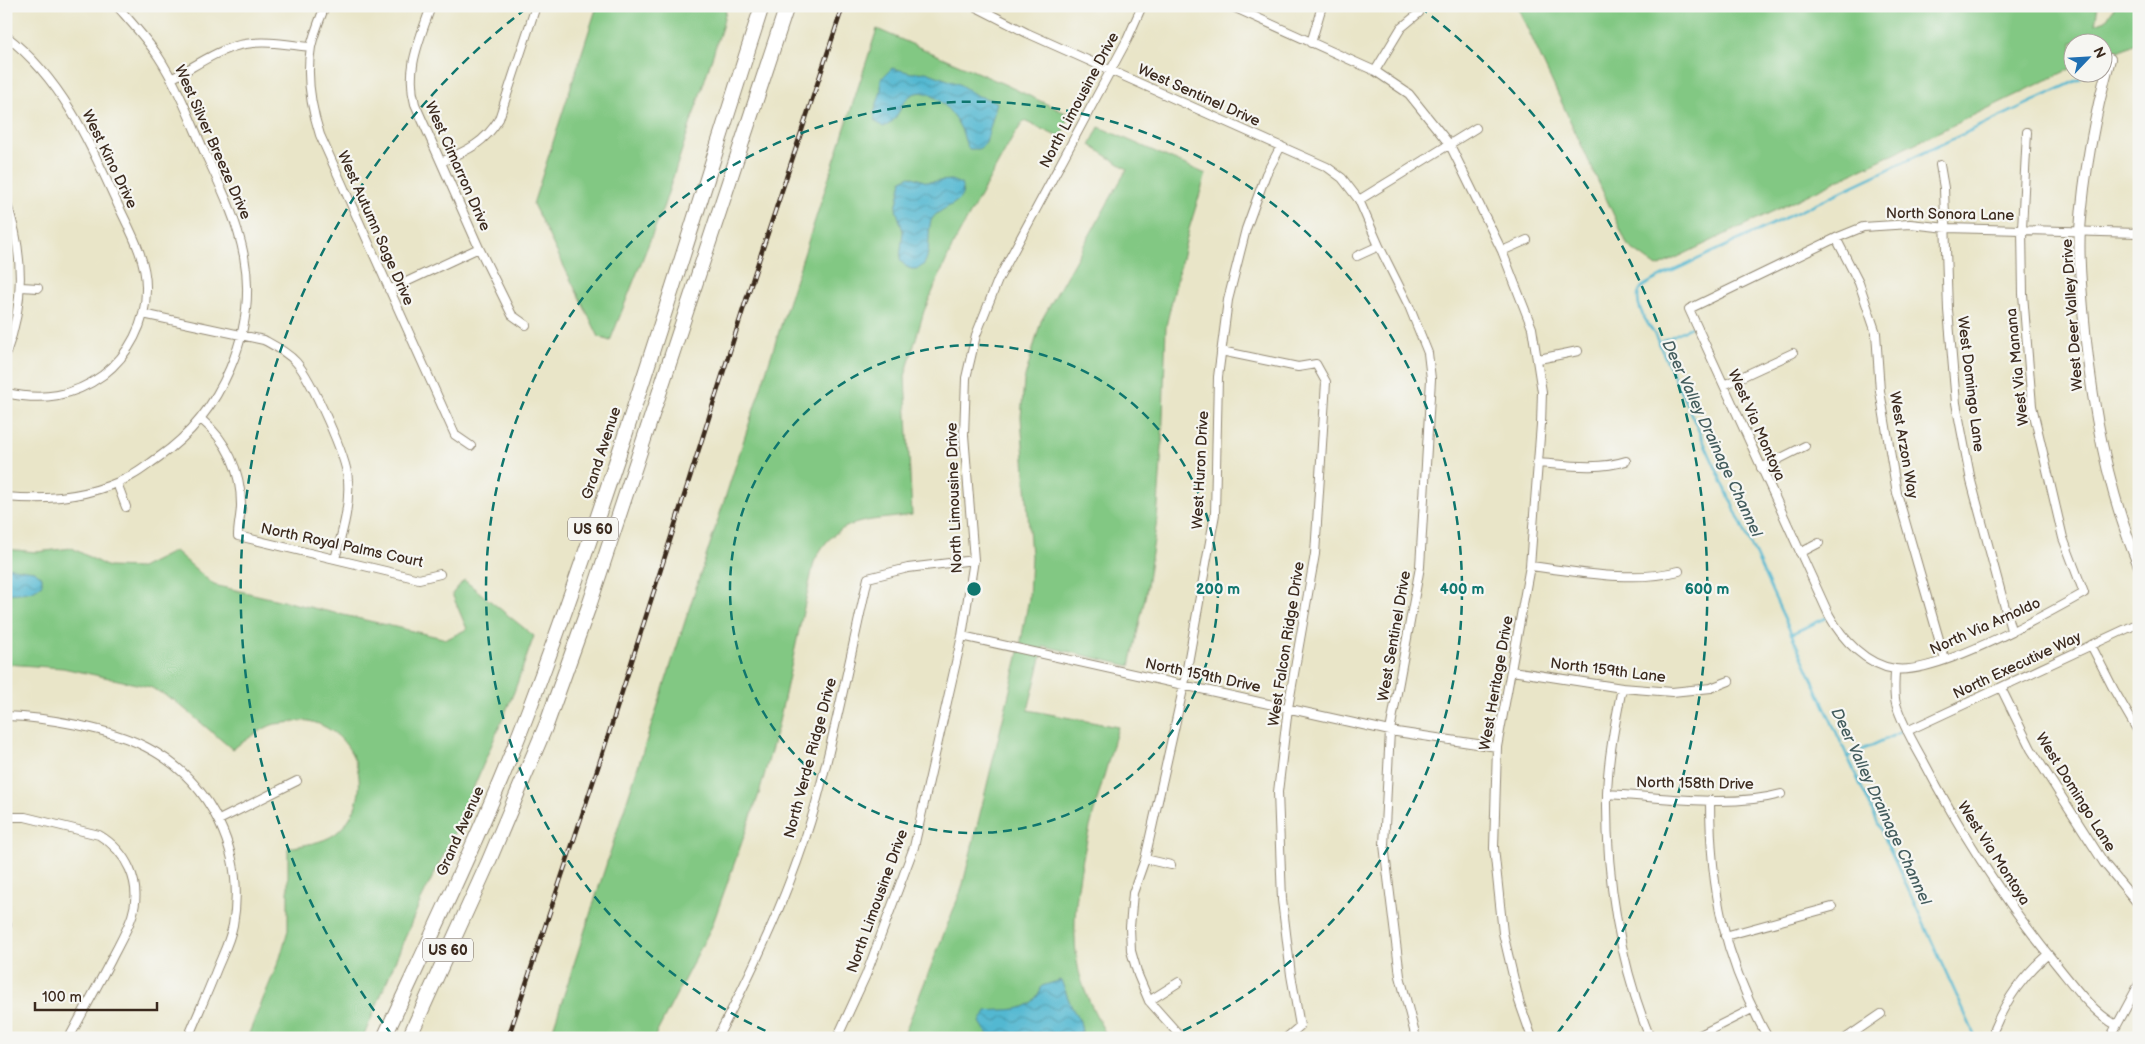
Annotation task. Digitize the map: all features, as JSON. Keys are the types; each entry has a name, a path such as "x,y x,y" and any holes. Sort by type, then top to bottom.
{"highway":[{"name":"Grand Avenue","path":"384,1038 476,839 540,677 603,501 762,6"},
{"name":"US 60","path":"409,1038 488,863 553,705 589,606 787,6"}],"street":[{"name":"West Silver Breeze Drive","path":"6,497 38,499 80,494 117,483 132,476 168,451 201,419 227,374 241,334 247,286 244,256 237,226 171,79 157,55 117,6"},
{"name":"West Autumn Sage Drive","path":"325,6 311,47 311,92 313,111 320,135 455,435 471,446"},
{"name":"West Cimarron Drive","path":"431,6 412,62 411,90 415,104 479,248 512,315 526,325"},
{"path":"441,162 481,141 490,133 498,119 536,6"},
{"name":"West Sentinel Drive","path":"974,6 1027,33 1327,166 1342,178 1358,200 1409,306 1428,353 1431,378 1420,566 1390,732 1384,844 1400,976 1416,1038"},
{"name":"North Limousine Drive","path":"837,1038 866,975 914,847 962,636 974,560 964,435 966,378 976,335 998,280 1111,71 1142,6"},
{"name":"West Heritage Drive","path":"1231,6 1375,71 1409,94 1450,145 1502,251 1532,328 1539,359 1542,392 1530,566 1497,747 1494,848 1507,950 1519,1001 1532,1038"},
{"path":"1311,43 1322,6"},
{"path":"1375,71 1401,28 1419,13 1418,6"},
{"name":"West Kino Drive","path":"6,36 27,55 54,86 69,106 92,147 141,256 145,272 146,291 143,314 136,336 127,350 111,368 87,386 66,394 39,398 6,393"},
{"path":"171,79 231,48 245,44 271,42 311,47"},
{"name":"West Deer Valley Drive","path":"2105,82 2094,127 2080,231 2084,322 2094,408 2111,482 2130,546 2139,566"},
{"path":"1358,200 1476,128"},
{"name":"West Via Manana","path":"2027,132 2022,229 2023,294 2032,406 2063,538 2084,592"},
{"name":"West Huron Drive","path":"1182,1038 1150,1001 1131,951 1130,927 1134,893 1145,859 1184,685 1215,514 1221,351 1228,300 1246,229 1266,174 1281,146"},
{"name":"West Domingo Lane","path":"1940,165 1947,228 1948,310 1956,403 1971,481 2011,630"},
{"path":"6,202 16,234 21,288 14,332 6,353"},
{"name":"North Sonora Lane","path":"1690,309 1836,238 1863,227 1910,224 1947,228 2139,233"},
{"name":"West Arzon Way","path":"1836,238 1859,284 1876,333 1880,391 1897,493 1945,660"},
{"path":"1502,251 1527,240"},
{"path":"1357,256 1379,246"},
{"path":"389,290 479,248"},
{"path":"21,288 38,288"},
{"name":"West Via Montoya","path":"1690,309 1829,615 1844,638"},
{"path":"143,314 264,340 280,349 296,362 307,379 342,453 348,477 349,496 346,516 335,559"},
{"name":"West Falcon Ridge Drive","path":"1221,351 1298,366 1316,364 1326,382 1315,554 1288,708 1278,792 1282,900 1291,975 1300,1026 1286,1038"},
{"path":"1539,359 1578,351"},
{"path":"1724,385 1793,353"},
{"name":"North Royal Palms Court","path":"201,419 222,440 236,468 240,486 241,506 238,536 419,579 440,574"},
{"path":"1761,468 1805,446"},
{"path":"1537,463 1588,466 1615,465 1626,461"},
{"path":"117,483 126,507"},
{"path":"1800,553 1819,543"},
{"name":"North Verde Ridge Drive","path":"717,1038 753,970 788,887 815,804 868,578 908,568 974,560"},
{"path":"1530,566 1593,574 1643,576 1679,571"},
{"name":"North Via Arnoldo","path":"1844,638 1867,658 1882,666 1895,670 1922,668 1945,660 2053,611 2084,592"},
{"name":"North Executive Way","path":"1907,731 2139,623"},
{"name":"North 159th Drive","path":"962,636 1390,732 1497,747"},
{"path":"2091,645 2139,733"},
{"name":"West Via Montoya","path":"1895,670 1896,703 1907,731 1938,789 1972,846 2008,903 2080,994 2104,1019 2116,1025"},
{"name":"North 159th Lane","path":"1512,671 1622,688 1672,692 1711,688 1729,681"},
{"path":"1622,688 1612,742 1607,794 1612,893 1618,936 1640,1013 1650,1038"},
{"name":"West Domingo Lane","path":"2001,688 2036,757 2104,863 2139,905"},
{"path":"6,716 39,719 102,730 147,747 166,758 189,779 206,799 219,820 228,841 234,863 236,884 233,925 228,942 188,1038"},
{"path":"219,820 297,781"},
{"name":"North 158th Drive","path":"1607,794 1710,800 1765,798 1781,794"},
{"path":"1710,800 1713,878 1725,936 1736,971 1752,1009 1768,1038"},
{"path":"6,817 25,817 99,834 118,850 128,863 133,877 135,888 133,914 95,992 69,1038"},
{"path":"1145,859 1171,865"},
{"path":"1725,936 1832,907"},
{"path":"1994,1029 2000,1015 2020,983 2028,972 2048,954"},
{"path":"1150,1001 1179,982"},
{"path":"2110,1038 2139,984"},
{"path":"1694,1038 1752,1009"},
{"path":"1846,1038 1881,1014"}],"green space":[{"path":"597,6 727,6 722,27 664,205 610,341 599,337 533,204"},
{"path":"1517,6 2098,6 2095,24 2106,20 2115,6 2139,6 2139,41 2112,54 2112,32 2062,32 2062,73 1657,267 1628,246"},
{"path":"877,29 1070,115 1061,138 1024,121 1013,137 954,243 924,311 905,376 912,515 867,521 843,529 832,536 814,562 778,726 759,794 712,926 654,1038 550,1038"},
{"path":"1099,127 1206,174 1189,229 1166,326 1162,447 1157,520 1146,593 1130,666 1044,646 1028,710 1118,727 1086,843 1076,903 1075,933 1077,961 1082,981 1089,1001 1108,1038 911,1038 905,1032 962,888 1018,657 1029,598 1031,556 1021,417 1024,381 1041,321 1127,169 1090,145"},
{"path":"72,548 108,567 141,568 175,551 214,585 447,639 467,629 452,594 464,580 534,636 514,692 453,836 420,902 363,1038 247,1038 280,958 288,930 288,848 325,840 335,834 348,820 356,804 359,786 358,769 351,753 341,739 327,728 309,721 270,726 232,749 174,700 150,687 63,668 6,664 6,549 36,552"}],"water":[{"path":"892,68 912,73 926,72 959,84 976,95 997,102 986,143 979,149 969,149 960,127 949,111 942,103 926,93 910,96 887,126 883,127 875,121 874,113 881,91 881,79"},
{"path":"910,176 927,182 951,180 961,184 963,191 958,200 932,219 927,257 924,264 919,268 912,269 905,266 900,259 903,231 896,209 902,180"},
{"path":"6,567 34,571 42,577 42,584 34,590 6,594"},
{"path":"1061,980 1072,1008 1080,1021 1082,1031 1079,1038 990,1038 980,1022 986,1011 1026,1006 1038,995 1042,986"}],"waterway":[{"name":"Deer Valley Drainage Channel","path":"1976,1038 1655,335 1641,312 1638,298 1642,287 1653,280 2074,82"},
{"path":"1658,343 1691,327"},
{"path":"1791,634 1826,618"},
{"path":"1847,757 1901,732"}],"railway":[{"path":"508,1038 603,752 754,275 843,6"}]}
